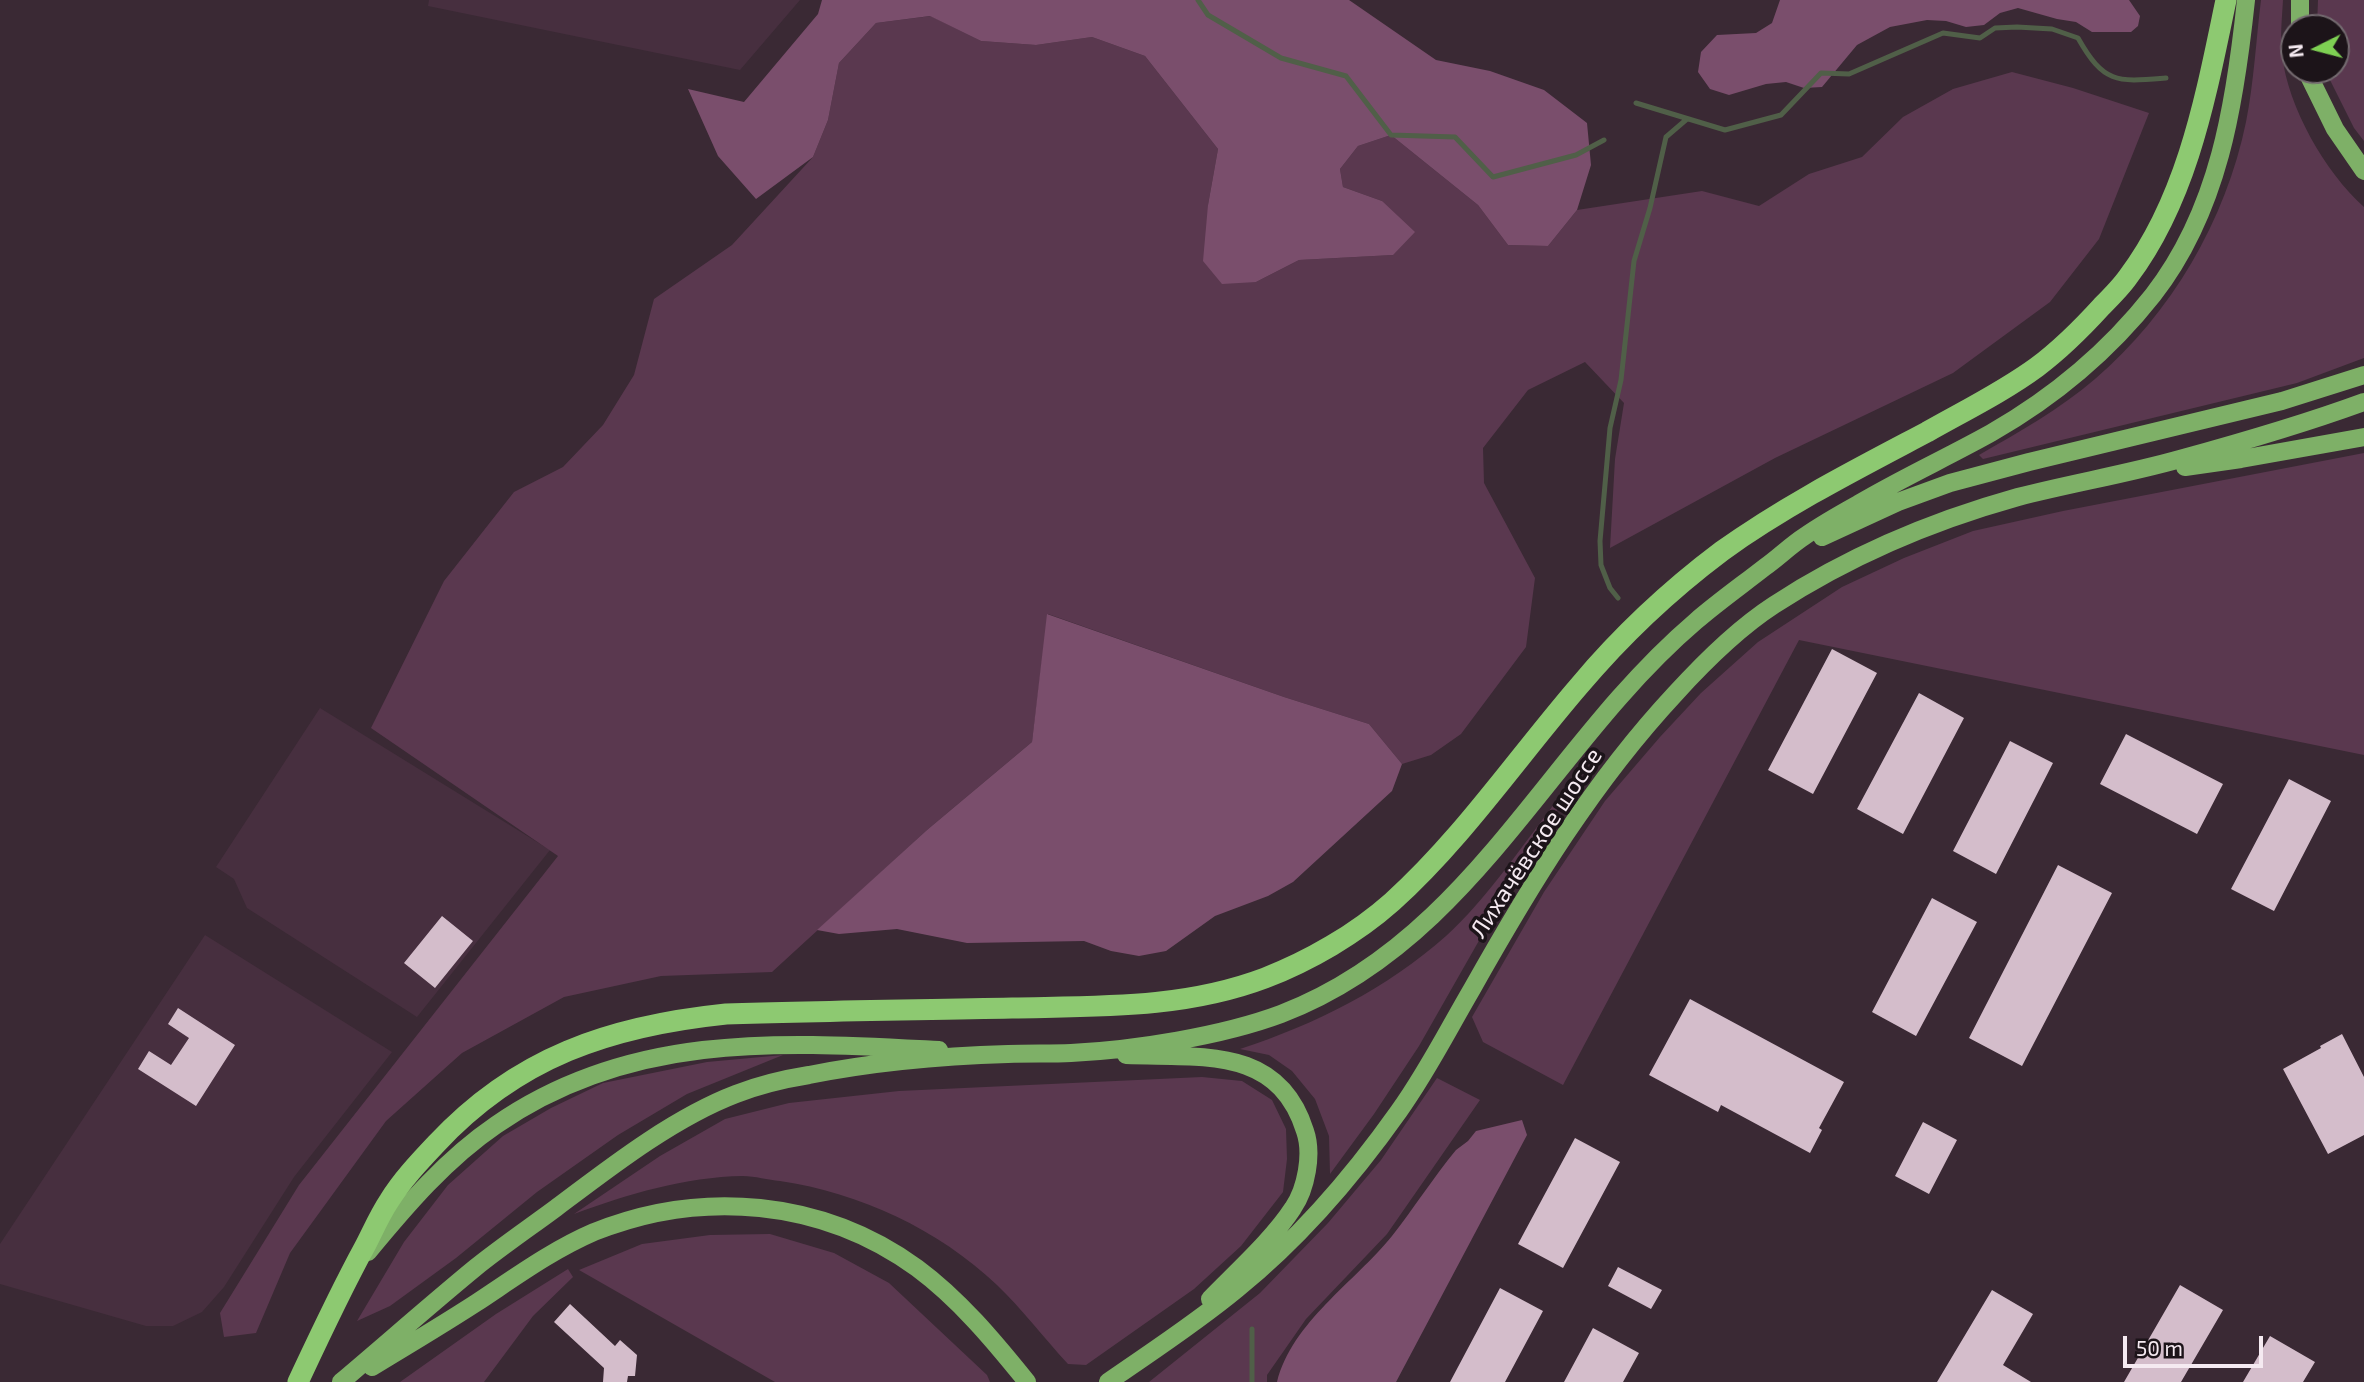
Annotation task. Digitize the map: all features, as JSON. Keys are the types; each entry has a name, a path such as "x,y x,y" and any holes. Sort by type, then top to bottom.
{"highway":[{"path":"298,1382 389,1201 413,1168 483,1099 528,1069 560,1053 652,1024 726,1014 1095,1008 1174,1001 1221,992 1266,978 1310,957 1388,906 1415,880 1479,807 1622,637 1721,552 1825,486 1985,400 2035,368 2084,326 2128,278 2155,234 2177,187 2205,102 2225,0"}],"main road":[{"path":"1075,1053 1179,1040 1279,1014 1360,974 1389,954 1465,883 1605,711 1649,663 1733,590 1813,531 1905,477 1993,432 2052,394 2087,366 2126,328 2160,287 2187,242 2208,196 2225,141 2238,73 2246,0"},
{"path":"2313,84 2335,128 2364,171"},
{"path":"1765,568 1842,527 1950,483 2029,461 2282,401 2364,375"},
{"path":"2113,476 2182,459 2364,402"},
{"path":"2113,476 2241,459 2364,437"},
{"name":"Лихачёвское шоссе","path":"1108,1382 1235,1291 1270,1261 1357,1167 1443,1044 1471,989 1548,860 1590,796 1646,725 1727,642 1772,606 1882,545 1960,515 2020,497 2113,476"},
{"path":"351,1273 423,1188 495,1125 533,1102 608,1069 689,1051 780,1044 816,1043 1005,1054"},
{"path":"341,1382 477,1266 596,1178 691,1116 732,1095 811,1074 883,1064 1005,1054 1075,1053 1233,1061 1267,1075 1287,1093 1299,1112 1307,1137 1305,1180 1294,1207 1182,1330"},
{"path":"348,1382 550,1255 593,1233 661,1212 699,1206 783,1210 849,1228 879,1243 918,1269 955,1301 1026,1380"}],"shaded area":[{"path":"429,0 800,0 740,70 428,6"},
{"path":"822,0 1349,0 1436,60 1490,71 1544,90 1587,123 1591,165 1577,210 1548,246 1508,245 1478,205 1391,135 1358,146 1340,169 1343,187 1382,201 1415,232 1393,255 1299,260 1256,282 1222,284 1203,261 1208,205 1218,149 1145,56 1092,37 1036,45 981,41 930,16 876,23 839,63 828,120 813,157 756,199 718,156 688,89 744,102 818,14"},
{"path":"1780,0 2129,0 2140,16 2138,26 2131,32 2092,32 2076,22 2018,8 2000,13 1984,25 1966,27 1946,21 1927,20 1890,27 1857,45 1822,87 1804,88 1786,82 1766,84 1729,95 1710,89 1698,72 1701,52 1717,35 1756,33 1772,23"},
{"path":"2261,0 2283,0 2282,14 2280,14 2280,84 2289,84 2300,117 2322,157 2364,207 2364,358 2297,383 1983,459 1979,455 2039,420 2095,379 2148,325 2171,295 2192,263 2225,194 2246,122"},
{"path":"2318,0 2364,0 2364,141 2354,128 2332,84 2350,84 2350,14 2318,14"},
{"path":"931,16 981,41 1036,45 1092,37 1145,56 1218,149 1208,205 1256,282 1299,260 1393,255 1382,201 1343,187 1340,169 1358,146 1391,135 1478,205 1508,245 1548,246 1577,210 1702,191 1759,206 1809,174 1862,157 1903,117 1953,89 2012,72 2073,88 2149,113 2099,239 2050,302 1953,373 1775,458 1610,548 1615,459 1624,403 1585,362 1528,390 1483,448 1484,483 1535,578 1526,647 1461,734 1431,755 1402,764 1369,724 1048,614 1032,742 927,830 772,972 661,976 564,997 462,1053 386,1121 290,1253 256,1333 224,1337 220,1313 299,1185 558,856 371,728 444,581 514,492 563,467 603,425 634,375 654,299 732,245 813,157 828,120 839,63 876,23"},
{"path":"2364,453 2364,755 1799,640 1563,1085 1483,1042 1472,1017 1544,892 1605,801 1701,693 1758,642 1842,587 1904,558 1973,531"},
{"path":"1047,614 1369,724 1402,764 1392,791 1293,882 1268,896 1215,916 1166,951 1139,956 1111,951 1084,941 967,943 897,929 839,934 817,930 927,830 1032,742"},
{"path":"320,708 550,850 417,1017 247,908 234,879 216,867"},
{"path":"1558,799 1562,802 1419,1046 1330,1174 1329,1136 1315,1099 1292,1071 1269,1055 1240,1049 1296,1028 1349,1003 1423,955 1476,905"},
{"path":"205,935 392,1052 294,1177 224,1287 202,1312 173,1326 146,1326 0,1284 0,1244"},
{"path":"783,1055 687,1094 618,1135 537,1192 456,1258 390,1306 357,1321 404,1242 448,1185 503,1136 551,1108 603,1083 707,1062"},
{"path":"1202,1077 1242,1081 1272,1100 1286,1129 1287,1159 1283,1192 1241,1246 1194,1289 1086,1365 1068,1364 997,1285 949,1247 896,1216 839,1194 757,1177 721,1177 657,1188 574,1214 660,1156 725,1119 789,1103 899,1091"},
{"path":"1437,1078 1480,1100 1387,1234 1306,1319 1267,1375 1267,1382 1149,1382 1260,1293 1328,1223 1381,1160"},
{"path":"1522,1120 1527,1135 1396,1382 1277,1382 1296,1340 1326,1304 1392,1236 1456,1150 1476,1131"},
{"path":"770,1234 834,1253 889,1283 987,1375 990,1382 775,1382 579,1270 642,1244 710,1235"},
{"path":"568,1269 573,1277 533,1316 484,1382 400,1382 496,1314"}],"building":[{"path":"1832,649 1877,673 1813,794 1768,770"},
{"path":"1919,693 1964,718 1903,834 1857,809"},
{"path":"2126,734 2223,784 2197,834 2100,784"},
{"path":"2010,741 2053,763 1996,874 1953,851"},
{"path":"2289,779 2331,801 2274,911 2231,889"},
{"path":"2058,865 2112,893 2022,1066 1969,1038"},
{"path":"1932,898 1977,922 1916,1036 1872,1012"},
{"path":"442,916 473,941 435,988 404,963"},
{"path":"1690,999 1844,1082 1819,1128 1822,1130 1810,1153 1721,1105 1718,1112 1649,1075"},
{"path":"178,1008 235,1045 196,1106 138,1069 149,1051 171,1065 189,1038 168,1024"},
{"path":"2342,1034 2364,1077 2364,1135 2328,1154 2283,1069"},
{"path":"1923,1122 1957,1140 1929,1194 1895,1176"},
{"path":"1575,1138 1620,1162 1563,1268 1518,1244"},
{"path":"1618,1267 1662,1290 1651,1309 1608,1286"},
{"path":"2180,1285 2223,1310 2181,1382 2124,1382"},
{"path":"1500,1288 1543,1311 1505,1382 1450,1382"},
{"path":"1992,1290 2033,1314 2003,1365 2031,1382 1937,1382"},
{"path":"570,1304 615,1346 620,1340 637,1355 635,1376 628,1376 627,1382 603,1382 604,1368 554,1322"},
{"path":"1593,1328 1639,1353 1623,1382 1564,1382"},
{"path":"2270,1336 2315,1362 2303,1382 2243,1382"}],"waterway":[{"path":"1198,0 1208,15 1281,58 1346,76 1391,135 1455,137 1493,177 1576,155 1604,140"},
{"path":"1636,103 1725,130 1781,115 1821,73 1849,74 1943,33 1980,38 1995,28 2052,29 2078,38 2096,64 2113,77 2135,80 2166,78"},
{"path":"1618,598 1610,588 1601,565 1600,541 1610,428 1621,380 1634,261 1650,208 1666,137 1687,119"},
{"path":"1252,1329 1252,1382"}]}
